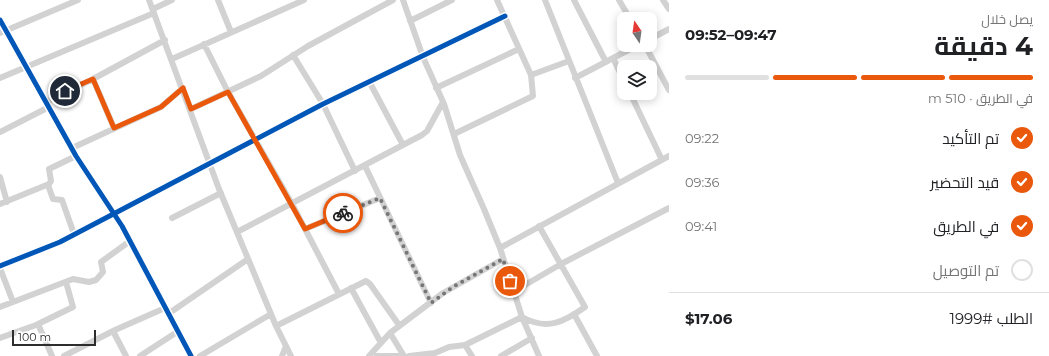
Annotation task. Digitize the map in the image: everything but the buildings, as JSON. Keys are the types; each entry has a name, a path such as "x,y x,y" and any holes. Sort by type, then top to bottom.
{"street":[{"path":"3,32 78,0"},
{"path":"149,0 191,109 221,193 276,326 291,356"},
{"path":"0,78 154,11 172,0"},
{"path":"218,0 231,32"},
{"path":"172,59 304,0"},
{"path":"191,109 261,76 293,55 393,0"},
{"path":"403,0 423,57 443,102 461,159 476,187 500,248 522,317 539,356"},
{"path":"410,21 452,0"},
{"path":"454,134 532,98 534,93 531,75 497,0"},
{"path":"545,0 618,183"},
{"path":"574,0 606,62"},
{"path":"619,0 626,12"},
{"path":"663,0 669,9"},
{"path":"13,302 0,267 74,234 323,104 370,83 505,16"},
{"path":"0,20 3,32 26,66 76,156 130,241 191,356"},
{"path":"657,35 669,29"},
{"path":"0,132 165,40"},
{"path":"204,44 228,92 292,204 340,294"},
{"path":"436,88 519,49"},
{"path":"575,78 625,52"},
{"path":"649,52 669,90"},
{"path":"293,55 323,104 355,171"},
{"path":"613,58 617,66"},
{"path":"531,75 569,62"},
{"path":"93,79 114,128"},
{"path":"370,83 403,145"},
{"path":"72,148 161,107 183,88"},
{"path":"633,100 662,160"},
{"path":"237,232 355,171 427,131 443,102"},
{"path":"0,204 48,185 51,181 49,169 76,156"},
{"path":"500,248 669,156"},
{"path":"364,166 431,303"},
{"path":"0,176 7,202"},
{"path":"48,185 53,198 62,200 74,234"},
{"path":"172,218 221,193"},
{"path":"305,229 380,198"},
{"path":"513,292 561,264 669,208"},
{"path":"522,317 531,322 546,325 553,324 585,307 539,226"},
{"path":"0,307 72,279 89,282 96,280 103,272 101,262 130,241"},
{"path":"64,356 113,331 166,311 248,259"},
{"path":"369,356 390,332 453,287 503,259"},
{"path":"276,326 366,281 368,281 400,325"},
{"path":"0,338 38,324 73,307 66,282"},
{"path":"351,288 381,343"},
{"path":"200,356 271,314"},
{"path":"574,314 597,356"},
{"path":"409,356 440,354 449,347 465,345 522,317"},
{"path":"38,324 52,356"},
{"path":"113,331 126,356"},
{"path":"140,356 177,332"},
{"path":"390,332 404,356"},
{"path":"501,356 532,338"},
{"path":"465,345 472,356"},
{"path":"282,356 286,346"},
{"path":"377,356 400,356"}],"cycle path":[{"path":"0,266 60,242 323,104 505,16"},
{"path":"0,20 76,156 122,226 191,356"}],"way so far":[{"path":"343,213 380,198 431,303 443,293 503,259 510,281"}],"route":[{"path":"65,91 93,79 114,128 161,107 183,88 191,109 228,92 305,229 343,213"}]}
